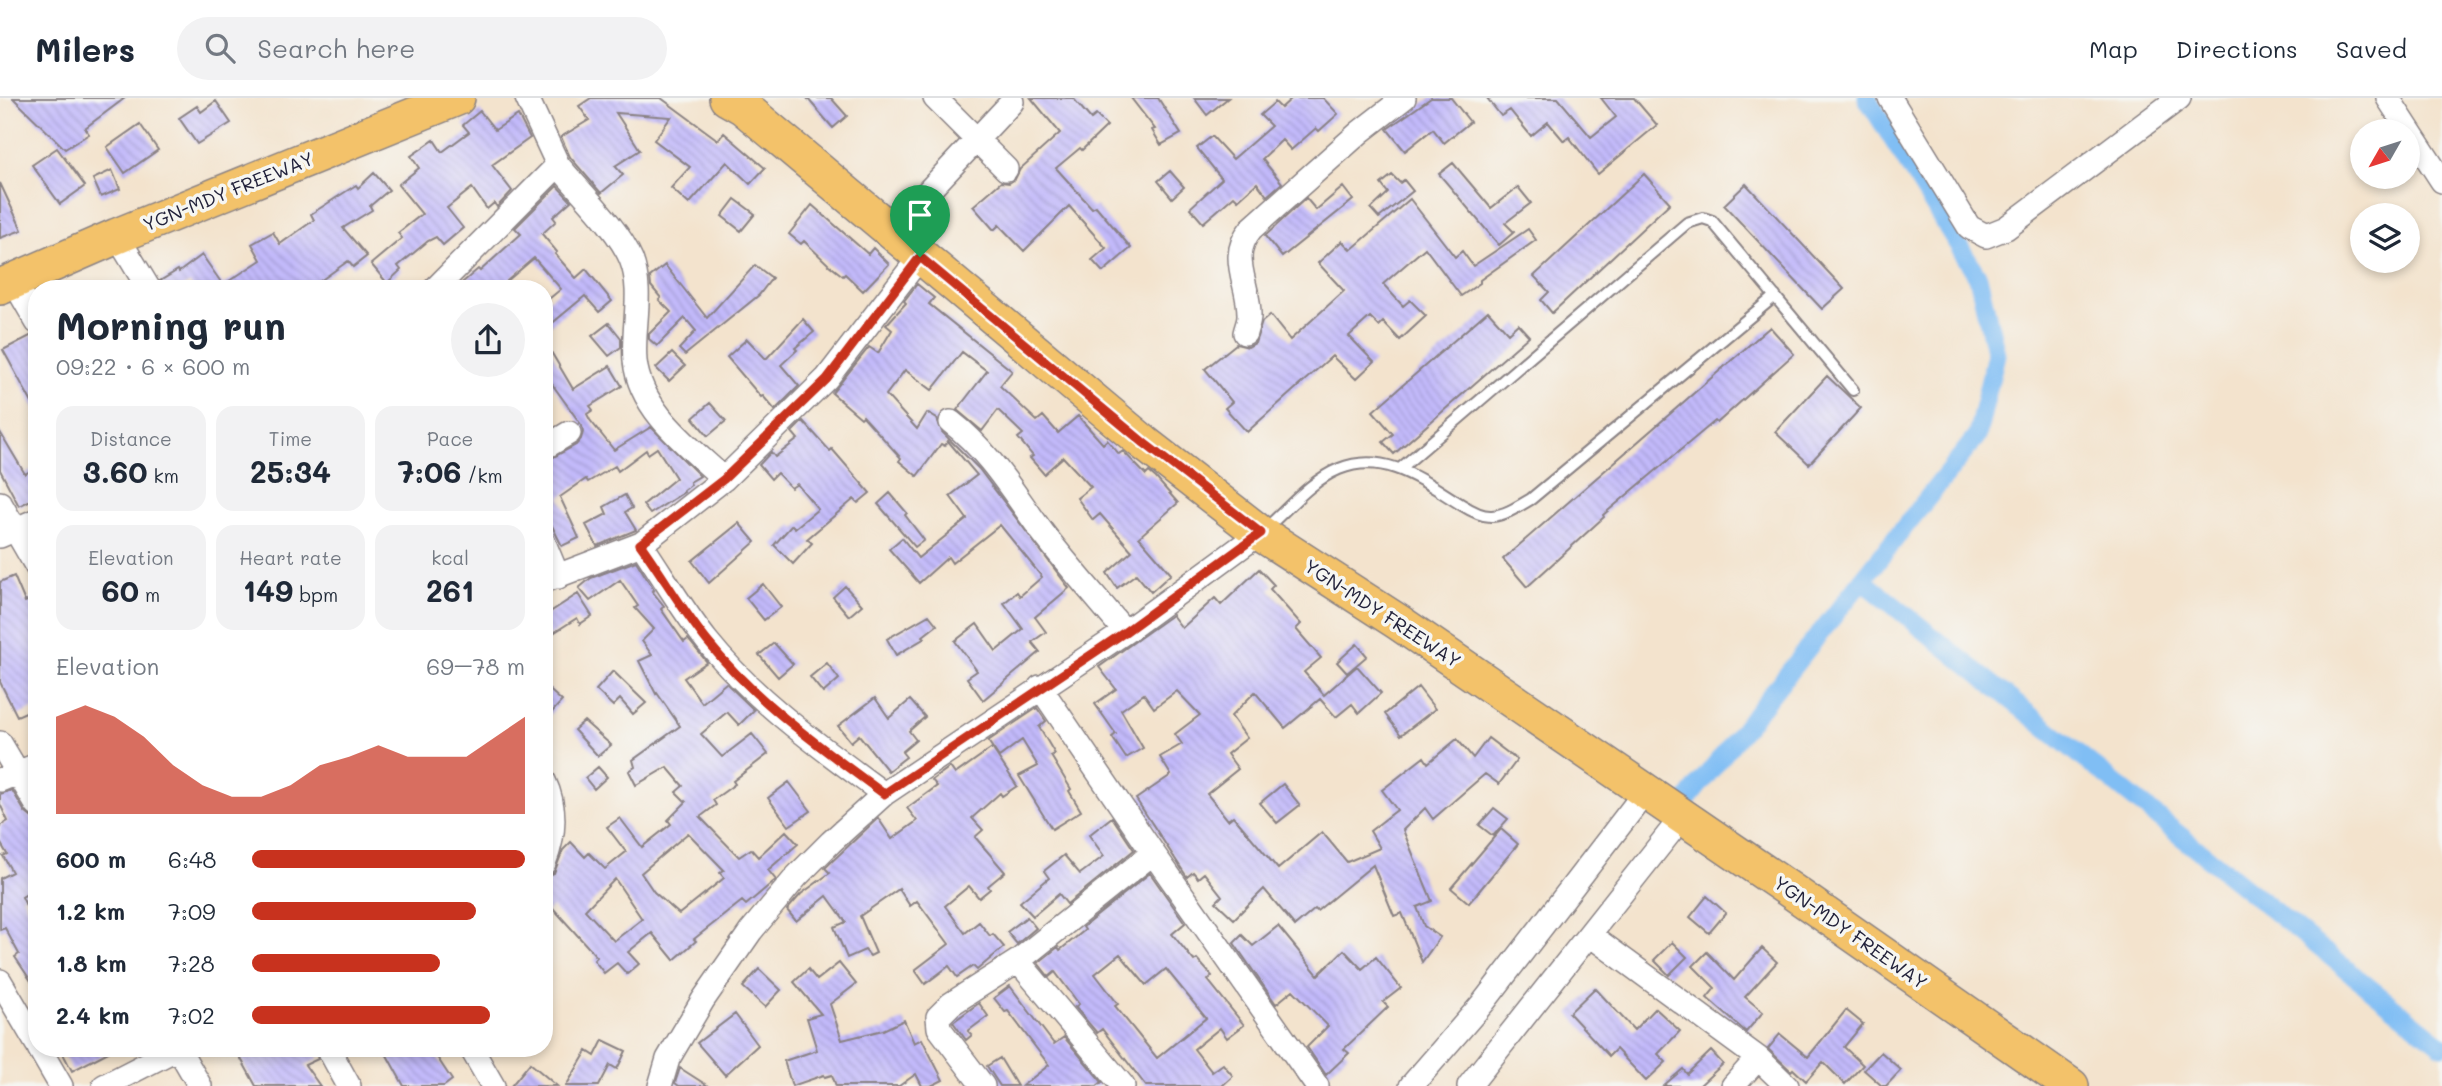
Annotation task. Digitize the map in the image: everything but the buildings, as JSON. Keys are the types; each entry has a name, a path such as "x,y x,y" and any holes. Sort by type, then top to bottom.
{"main road":[{"name":"YGN-MDY FREEWAY","path":"7,285 117,236 457,98"},
{"name":"YGN-MDY FREEWAY","path":"742,101 920,257 1144,443 1261,533 1398,622 1646,791 2071,1086"}],"street":[{"path":"527,98 558,165 617,236 631,260 638,291 635,362 653,408 724,479"},
{"path":"935,98 1006,169"},
{"path":"1245,333 1249,317 1245,284 1239,265 1242,240 1360,132 1404,98"},
{"path":"1890,98 1963,218 1969,226 1986,236 2006,228 2179,98"},
{"path":"2388,98 2442,181"},
{"path":"890,232 1012,102"},
{"path":"444,280 558,165"},
{"path":"117,236 144,280"},
{"path":"553,578 640,544 724,479 827,379 920,257"},
{"path":"7,285 28,310"},
{"path":"951,422 969,435 1044,535 1125,632"},
{"path":"553,443 569,433"},
{"path":"0,503 7,533 28,557"},
{"path":"7,533 28,524"},
{"path":"660,1086 668,1059 703,1000 751,931 797,876 831,842 884,794 1125,632 1261,533"},
{"path":"640,544 708,642 749,685 794,727 884,794"},
{"path":"1040,687 1317,1086"},
{"path":"0,743 28,790"},
{"path":"1411,1086 1483,1003 1646,791"},
{"path":"553,809 553,832"},
{"path":"1469,1086 1682,816"},
{"path":"983,1086 939,1028 938,1017 951,1004 1018,961 1153,853"},
{"path":"1590,935 1758,1058 1787,1086"},
{"path":"1018,961 1123,1086"},
{"path":"0,981 28,1029"},
{"path":"44,1057 61,1086"},
{"path":"104,1086 160,1057"},
{"path":"183,1057 200,1086"},
{"path":"333,1057 349,1086"},
{"path":"476,1057 493,1086"},
{"path":"1733,1086 1758,1058"}],"lane":[{"path":"1401,468 1687,223 1703,218 1712,221 1853,390"},
{"path":"1261,533 1320,480 1340,469 1360,464 1383,464 1401,468 1472,511 1490,517 1507,512 1531,499 1775,296"}],"waterway":[{"path":"1687,800 1977,436 1996,354 1978,277 1867,98"},
{"path":"1862,580 2442,1046"}],"route":[{"path":"920,257 1144,443 1261,533 1125,632 884,794 794,727 749,685 708,642 640,544 724,479 827,379 920,257"}]}
